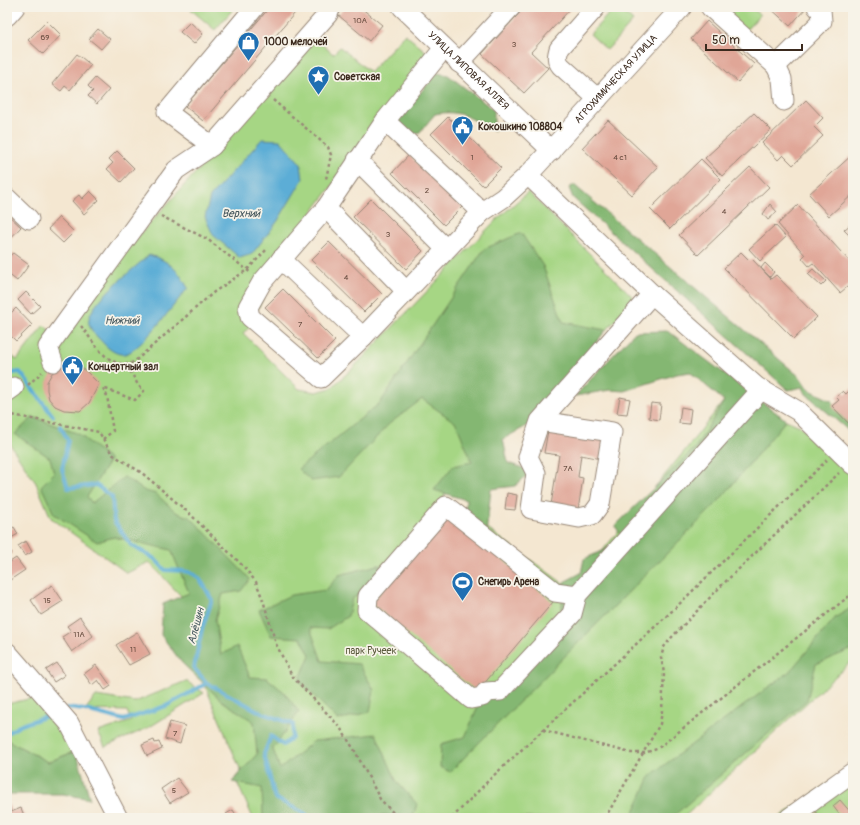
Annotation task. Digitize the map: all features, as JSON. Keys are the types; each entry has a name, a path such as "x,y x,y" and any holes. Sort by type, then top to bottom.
{"street":[{"path":"7,16 15,7"},
{"path":"212,146 167,112 255,7"},
{"path":"53,362 48,347 176,170 212,146 328,14 331,7"},
{"name":"УЛИЦА ЛИПОВАЯ АЛЛЕЯ","path":"402,7 552,151"},
{"path":"459,63 511,7"},
{"path":"596,7 559,49 557,56 558,62 561,66 598,99"},
{"name":"АГРОХИМИЧЕСКАЯ УЛИЦА","path":"262,282 248,307 250,317 321,378 363,337 482,212 503,198 528,176 682,7"},
{"path":"710,7 776,66 782,78 784,101"},
{"path":"776,66 822,21 821,10 817,7"},
{"path":"262,282 275,253 326,208 357,160 385,121 444,48"},
{"path":"385,121 482,212"},
{"path":"357,160 446,249"},
{"path":"528,176 652,294 761,390 798,411 847,459"},
{"path":"7,198 29,219"},
{"path":"326,208 406,291"},
{"path":"275,253 363,337"},
{"path":"540,421 612,432 600,504 592,515 579,518 531,509 536,473 528,457 540,421 652,294"},
{"path":"577,595 555,592 446,506 368,596 367,610 470,699 482,697 486,692 500,691 572,614 577,595 761,390"},
{"path":"7,652 70,723 118,818"},
{"path":"789,818 853,772"}],"path":[{"path":"260,90 328,147 331,155 323,186"},
{"path":"149,209 207,239 262,282"},
{"path":"76,310 80,324 99,350 109,360 127,365 134,362 149,350 214,292 275,253"},
{"path":"104,439 113,431 107,396 103,388 135,400 144,392 138,385 127,365"},
{"path":"7,414 98,432 104,439 112,454 142,473 189,513 244,568 256,582 276,644 292,676 339,726 355,751 380,799 398,818"},
{"path":"452,818 492,777 672,611 847,459"},
{"path":"605,818 660,724 664,679 661,657 664,647 721,586 847,459"},
{"path":"543,730 631,753 644,753 657,749 853,593"}],"green space":[{"path":"188,7 235,7 215,30"},
{"path":"615,7 618,7 633,21 607,50 590,34"},
{"path":"721,7 751,7 760,15 745,31"},
{"name":"парк Ручеек","path":"405,34 431,56 285,248 250,327 243,333 299,389 316,392 331,388 351,370 496,220 528,192 636,300 460,476 443,497 571,589 687,448 737,384 786,420 800,426 853,474 853,660 683,818 253,818 235,778 241,771 177,619 181,596 149,562 127,573 51,518 36,483 7,440 7,352 17,360 44,325 58,339 62,321 316,39 333,54 340,47 370,72"},
{"path":"437,73 448,75 494,110 494,131 466,116 452,113 435,114 419,133 409,136 400,127 398,119"},
{"path":"574,185 800,377 808,389 832,401 853,424 850,432 805,393 803,387 788,390 573,198 569,188"},
{"path":"521,233 543,266 563,322 606,330 534,422 503,439 508,463 532,471 515,486 491,489 485,544 463,592 429,610 372,585 352,599 348,616 328,629 310,628 322,661 359,664 374,690 370,712 338,720 299,681 310,655 301,638 271,636 259,610 291,595 326,590 339,575 378,565 437,570 463,553 466,500 434,490 453,466 472,462 456,423 422,399 389,424 339,477 311,481 298,469 380,403 484,249"},
{"path":"668,331 786,420 718,502 450,772 440,767 441,744 465,737 479,704 560,623 564,582 581,573 584,559 625,541 615,526 695,448 724,401 690,372 677,374 624,391 610,390 575,396 635,332"},
{"path":"33,417 79,434 110,460 87,497 92,503 124,477 145,491 156,494 176,512 191,518 250,579 241,591 223,594 215,620 221,655 237,646 250,677 267,678 284,692 299,712 273,749 280,769 314,741 376,734 397,782 417,804 413,817 381,815 381,818 269,818 263,816 262,788 232,782 257,754 254,722 222,701 182,663 161,635 163,604 189,593 171,550 114,537 97,542 54,514 41,486 54,473 50,458 15,434"},
{"path":"853,607 853,649 816,664 807,700 671,818 631,818 651,775 790,671 836,617"},
{"path":"186,681 204,693 148,728 105,747 98,732 131,721 127,711 85,710 96,696 135,702"},
{"path":"37,697 65,729 76,751 48,762 7,740 7,704"},
{"path":"7,740 48,762 76,751 90,799 63,794 7,794"},
{"path":"853,767 853,818 778,818"}],"water":[{"name":"Верхний","path":"262,139 280,140 301,164 303,179 277,222 252,254 240,258 213,235 205,217 210,197"},
{"name":"Нижний","path":"149,255 162,260 177,271 188,288 159,324 135,349 125,354 112,351 93,332 89,324 90,316 94,307 102,298"}],"building":[{"path":"270,7 300,7 203,121 185,106"},
{"path":"345,7 360,7 382,25 369,41 338,15"},
{"path":"525,7 572,7 531,52 548,68 524,93 482,54"},
{"path":"769,7 805,7 806,8 790,26"},
{"path":"47,21 61,35 43,54 28,40"},
{"path":"707,21 754,64 738,82 691,39"},
{"path":"190,22 203,34 194,44 180,32"},
{"path":"98,29 110,39 101,49 89,39"},
{"path":"77,54 91,65 70,90 65,86 61,91 52,84"},
{"path":"95,78 109,90 97,104 88,96 93,91 88,86"},
{"path":"806,100 823,118 814,127 823,136 793,165 783,155 778,160 762,143"},
{"path":"754,113 771,130 722,176 705,158"},
{"path":"448,117 501,168 483,186 431,134"},
{"path":"608,120 658,167 632,195 582,148"},
{"path":"117,151 134,168 121,182 107,169 113,163 109,159"},
{"path":"853,154 853,194 829,216 809,194"},
{"path":"409,155 462,207 444,225 392,173"},
{"path":"701,159 721,179 670,229 650,209"},
{"path":"750,167 769,187 698,255 679,235"},
{"path":"90,191 99,200 84,214 72,201 79,195 82,199"},
{"path":"371,199 423,251 406,269 353,217"},
{"path":"770,204 777,212 768,220 763,214"},
{"path":"798,205 853,265 853,282 840,293 813,263 809,266 802,258 805,255 778,224"},
{"path":"7,214 21,227 7,242"},
{"path":"59,217 74,232 63,243 48,229"},
{"path":"853,222 853,239 844,230"},
{"path":"775,225 786,237 760,261 749,249"},
{"path":"329,242 382,294 364,312 311,260"},
{"path":"741,252 750,261 752,259 771,279 776,275 817,317 794,339 724,268"},
{"path":"13,253 29,265 17,281 7,273 7,258"},
{"path":"765,263 774,272 770,277 761,268"},
{"path":"813,269 826,281 821,286 808,274"},
{"path":"283,289 335,341 318,358 265,307"},
{"path":"26,292 40,306 31,314 18,300"},
{"path":"16,308 32,325 16,341 7,332 7,317"},
{"name":"Концертный зал","path":"68,365 78,366 85,370 99,384 89,403 80,411 64,410 55,406 49,399 47,382 52,373 59,368"},
{"path":"853,387 853,423 850,425 832,406 839,400 836,397 843,391 846,394"},
{"path":"620,397 630,399 627,414 617,413"},
{"path":"651,403 661,404 659,420 649,418"},
{"path":"681,407 691,409 689,424 679,423"},
{"path":"549,425 605,435 601,459 581,455 578,477 583,478 578,510 551,505 559,455 544,453"},
{"path":"507,493 517,495 515,510 505,509"},
{"name":"Снегирь Арена","path":"447,512 553,602 477,692 371,603"},
{"path":"14,527 18,534 11,538 7,531"},
{"path":"26,541 32,552 25,556 18,546"},
{"path":"7,546 12,553 7,557"},
{"path":"16,558 25,570 10,580 7,576 7,564"},
{"path":"52,585 63,601 41,615 31,600"},
{"path":"80,617 93,636 72,652 62,637 71,631 67,626"},
{"path":"137,632 150,654 129,665 116,645"},
{"path":"57,663 65,675 54,682 46,670"},
{"path":"96,665 111,686 105,690 98,680 92,685 84,674"},
{"path":"170,722 185,726 180,744 165,739"},
{"path":"154,740 155,743 159,742 162,749 147,756 142,745"},
{"path":"177,778 188,792 170,803 161,789"},
{"path":"840,800 853,815 850,818 842,818 833,806"},
{"path":"7,805 9,805 11,812 21,808 25,818 7,818"},
{"path":"233,810 238,818 229,818 226,814"},
{"path":"815,811 820,818 807,818"}],"waterway":[{"name":"Алёшин","path":"7,374 20,372 53,416"},
{"name":"Алёшин","path":"60,426 68,440 62,469 68,488 96,485 112,497 114,521 131,545 155,559 165,570 184,571 195,575 199,578 212,600 202,629 194,668 207,683 262,713 293,724 292,738 283,745 271,736 264,754 275,798 304,813 309,818"},
{"path":"67,708 85,710 124,720 166,706 207,683"},
{"path":"7,733 21,725 50,715"}],"place":[{"name":"1000 мелочей","path":"248,62"},
{"name":"Советская","path":"319,96"},
{"name":"Кокошкино 108804","path":"463,146"},
{"name":"Концертный зал","path":"72,386"},
{"name":"Снегирь Арена","path":"462,602"}]}
